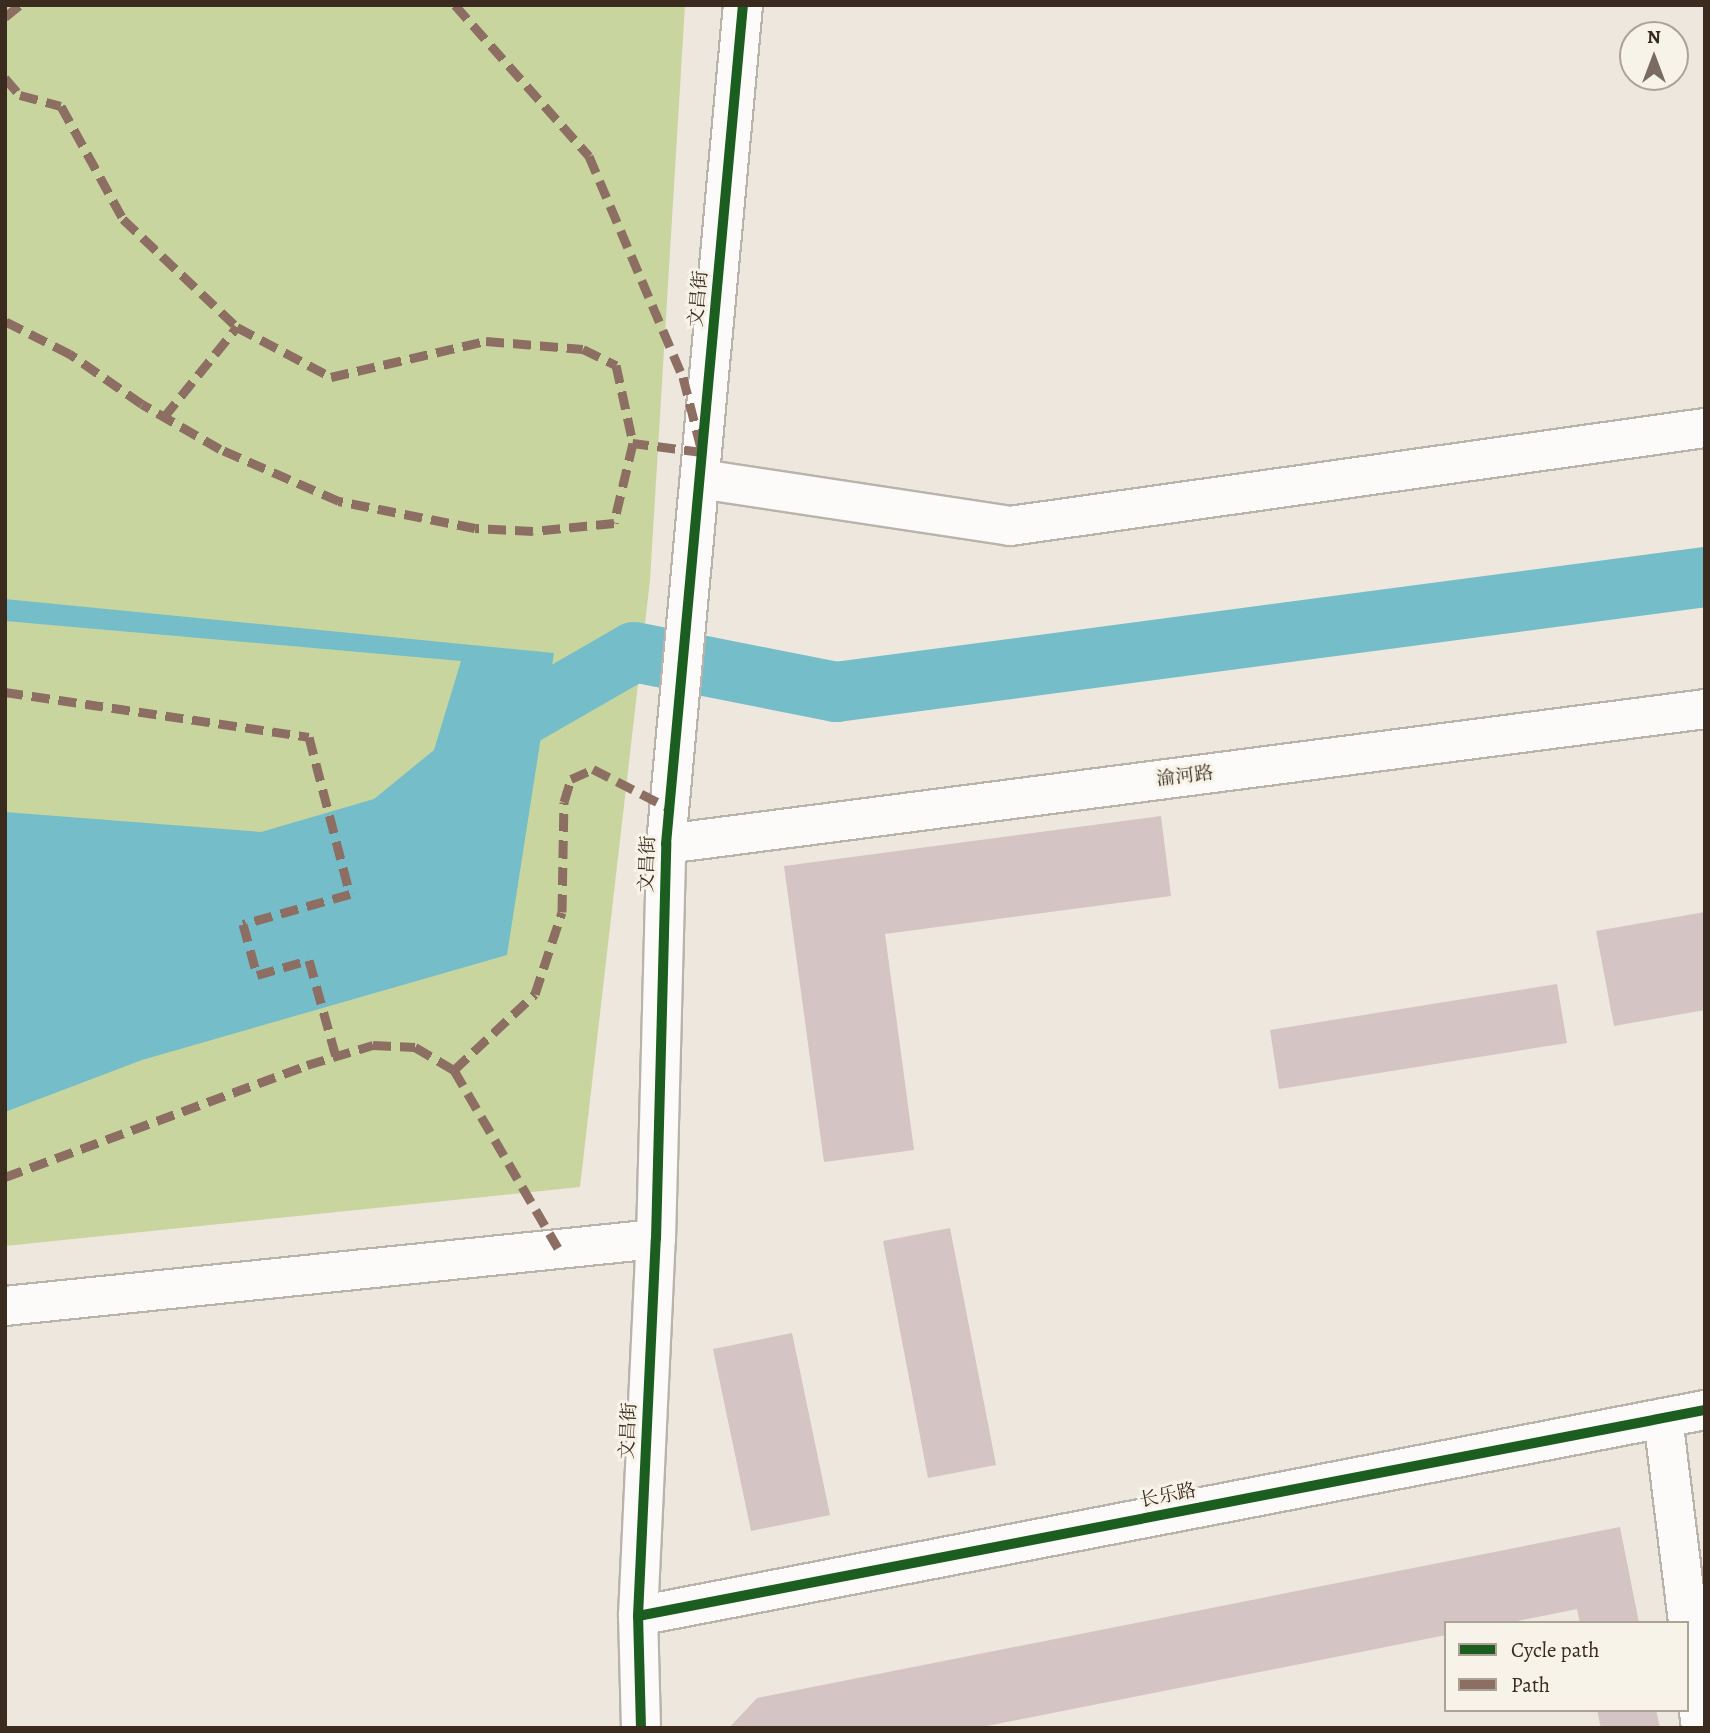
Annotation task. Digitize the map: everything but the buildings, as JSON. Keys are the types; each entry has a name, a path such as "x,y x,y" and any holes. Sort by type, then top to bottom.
{"street":[{"name":"文昌街","path":"642,1728 638,1616 656,1238 666,844 743,5"},
{"path":"700,480 1010,526 1705,428"},
{"name":"渝河路","path":"666,844 1705,709"},
{"path":"5,1306 656,1238"},
{"name":"长乐路","path":"638,1616 1705,1410"},
{"path":"1664,1418 1688,1621"},
{"path":"1689,1627 1701,1728"}],"green space":[{"path":"5,5 685,5 650,580 580,1187 5,1246"}],"water":[{"path":"5,599 554,653 507,955 142,1060 5,1112 5,812 261,832 374,799 434,750 461,661 5,621"}],"waterway":[{"path":"481,750 488,736 634,652 836,692 1705,577"}],"marked path":[{"path":"5,17 20,5"},
{"path":"455,5 589,156 683,377 702,452 633,443"},
{"path":"5,78 20,95 61,106 123,219 237,327 331,377 486,341 583,349 616,365 633,443 614,523 533,531 475,528 339,501 220,449 142,404 70,354 5,321"},
{"path":"164,417 237,327"},
{"path":"5,692 309,737 350,894 243,924 257,975 309,960 336,1057"},
{"path":"454,1070 535,994 562,912 564,802 571,779 593,769 669,808"},
{"path":"5,1177 307,1065 373,1045 415,1047 454,1070 558,1248"}],"cycle path":[{"path":"641,1728 638,1616 656,1239 666,844 743,5"},
{"path":"638,1616 1705,1410"}]}
